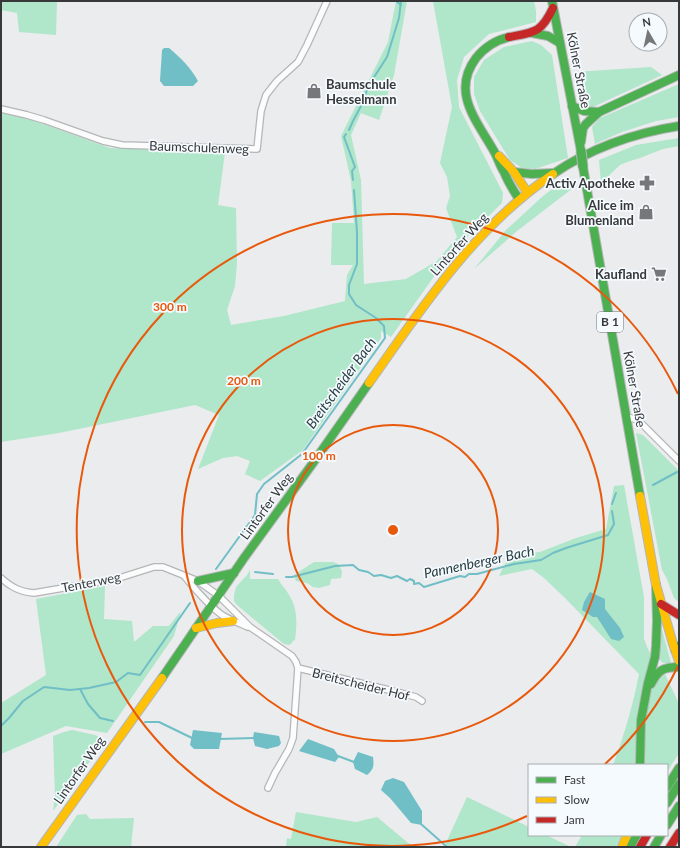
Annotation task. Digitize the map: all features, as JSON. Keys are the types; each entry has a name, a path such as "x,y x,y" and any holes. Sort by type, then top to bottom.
{"main road":[{"path":"519,199 505,176 496,154 470,111 466,97 466,81 470,68 476,57 489,46 502,40 532,33 540,28 545,23 553,4"},
{"name":"Kölner Straße","path":"553,4 581,151 656,585 677,648 679,661"},
{"path":"532,33 548,36 560,43"},
{"path":"581,151 581,137 583,128 598,112 679,75"},
{"path":"572,106 584,111 598,112"},
{"name":"Lintorfer Weg","path":"41,847 234,573 282,508 423,305 468,250 491,225 519,199 553,173 593,151 616,142 642,133 679,126"},
{"path":"496,154 514,172 528,192"},
{"path":"514,172 532,174 553,173"},
{"path":"198,581 234,573"},
{"path":"640,764 642,710 655,657 656,646 656,585"},
{"path":"662,604 679,615"},
{"path":"196,628 233,621"},
{"path":"646,693 656,674 669,667 679,666"},
{"path":"668,785 679,768"},
{"path":"668,801 679,784"},
{"path":"668,823 679,806"},
{"path":"670,847 679,832"},
{"path":"622,847 627,836"},
{"path":"630,847 637,836"},
{"path":"640,847 646,836"},
{"path":"654,847 660,836"}],"street":[{"name":"Baumschulenweg","path":"1,110 33,116 103,141 122,145 256,150 261,111 266,95 277,81 298,62 327,1"},
{"path":"627,417 638,420 679,461"},
{"name":"Tenterweg","path":"1,578 18,590 34,593 116,579 159,566 168,568 183,576 198,581 219,596"},
{"name":"Tenterweg","path":"183,576 211,606"},
{"name":"Breitscheider Hof","path":"219,596 250,627 292,656 298,668 293,738 289,749 268,788"},
{"name":"Breitscheider Hof","path":"211,606 223,616 250,627"},
{"name":"Breitscheider Hof","path":"298,668 416,697 422,701"}],"green space":[{"path":"1,1 57,1 56,35 19,32 17,13 1,10"},
{"path":"396,1 407,1 394,75 379,120 361,113 351,135 361,180 364,284 406,279 437,261 457,237 446,208 450,196 447,177 440,163 452,107 433,1 534,1 536,22 489,34 464,57 457,80 459,107 503,193 502,203 459,245 435,275 391,337 381,331 381,338 303,450 260,481 245,474 250,461 237,456 223,458 198,469 219,415 195,405 59,433 1,442 1,113 29,119 110,148 225,152 218,205 236,208 237,264 235,286 227,310 231,325 284,316 345,301 347,275 353,265 331,265 332,223 354,223 351,181 341,136 388,42"},
{"path":"532,41 541,45 552,55 568,158 535,169 522,168 510,160 480,111 474,94 474,77 484,60 504,47"},
{"path":"651,67 662,75 593,107 588,106 582,101 575,72"},
{"path":"679,84 679,117 656,121 622,132 595,144 592,127 600,118"},
{"path":"679,138 679,146 663,149 620,165 601,183 599,160 636,145"},
{"path":"570,176 573,188 517,231 474,269 506,230 543,196"},
{"path":"636,433 643,435 679,471 679,602 674,598 662,570"},
{"path":"624,485 644,597 644,639 651,655 638,708 636,725 636,764 613,764 628,720 639,674 565,598 532,569 499,576 507,560 518,554 540,552 576,538 606,529 614,486"},
{"path":"314,562 333,562 338,564 342,571 341,578 331,579 330,585 319,588 313,587 307,583 296,581 294,575"},
{"path":"250,570 250,579 278,579 292,600 296,617 296,628 295,640 289,645 284,644 234,601 236,587"},
{"path":"105,586 104,619 132,621 134,642 153,626 169,626 181,611 174,636 107,733 66,726 1,754 1,703 46,675 36,599"},
{"path":"660,622 671,663 663,663 657,657"},
{"path":"664,672 679,704 679,753 668,770 668,764 644,764 646,713 650,694 656,681"},
{"path":"72,730 95,735 104,739 93,757 53,811 55,796 53,736"},
{"path":"467,797 528,827 528,836 548,836 571,847 444,847"},
{"path":"296,812 356,822 377,817 413,847 286,847 287,838 291,839"},
{"path":"86,814 90,819 134,818 131,847 56,847 77,815"},
{"path":"581,836 622,836 616,847 575,847"}],"water":[{"path":"164,48 169,48 192,72 198,81 193,86 164,86 160,81 162,50"},
{"path":"590,592 605,599 605,609 620,628 624,637 619,641 611,639 597,617 593,617 582,610 584,602"},
{"path":"193,730 222,733 219,749 194,749 190,745"},
{"path":"254,732 279,736 281,743 279,746 267,749 255,746 253,738"},
{"path":"308,739 334,749 339,757 335,762 299,751"},
{"path":"358,752 373,757 373,767 367,775 355,769 353,762"},
{"path":"393,778 404,782 422,811 422,825 411,823 390,798 381,790 385,781"}],"waterway":[{"name":"Breitscheider Bach","path":"396,1 401,5"},
{"name":"Breitscheider Bach","path":"349,130 361,106 369,85 387,57 399,18 401,1"},
{"name":"Breitscheider Bach","path":"346,134 344,137 355,167 352,171 353,180"},
{"name":"Breitscheider Bach","path":"216,569 255,515 257,494 264,484 302,454 385,338 384,326 376,318 356,305 349,294 349,285 357,264 357,232 354,190"},
{"name":"Pannenberger Bach","path":"653,485 677,472"},
{"name":"Pannenberger Bach","path":"612,504 616,493"},
{"name":"Pannenberger Bach","path":"286,577 292,577 335,566 353,565 359,570 368,572 374,576 381,575 391,578 397,576 407,581 410,579 414,581 414,584 419,583 424,587 460,576 465,577 469,574 477,574 514,564 541,560 566,548 608,535 614,524 612,511"},
{"name":"Pannenberger Bach","path":"255,572 273,574"},
{"name":"Breitscheider Bach","path":"1,726 23,701 44,687 70,690 89,688 116,682 128,673 140,675 190,603"},
{"path":"80,689 88,704 100,718 113,721"},
{"path":"145,722 159,722 192,738"},
{"path":"219,739 254,738"},
{"path":"338,756 354,762"},
{"path":"421,824 447,847"}],"traffic: fast":[{"path":"552,1 581,151"},
{"path":"532,33 548,36 560,43"},
{"path":"509,37 499,40 491,45 476,58 469,71 466,83 466,95 469,107 475,119 519,199"},
{"path":"581,142 583,128 599,112 679,75"},
{"path":"572,106 584,111 599,112"},
{"path":"553,174 582,157 613,143 629,137 679,126"},
{"path":"581,151 583,167"},
{"path":"583,167 640,496"},
{"path":"514,172 532,174 553,173"},
{"path":"162,678 244,558 369,383"},
{"path":"198,581 234,573"},
{"path":"640,764 641,720 655,657 656,646 656,585"},
{"path":"675,650 679,646"},
{"path":"651,684 656,675 662,670 679,667"},
{"path":"668,785 679,768"},
{"path":"668,801 679,784"},
{"path":"668,823 679,806"},
{"path":"630,847 636,836"},
{"path":"654,847 660,836"}],"traffic: slow":[{"path":"499,156 514,172 527,192"},
{"path":"369,383 430,297 474,244 525,195 553,174"},
{"path":"640,496 656,585 679,661"},
{"path":"196,628 233,621"},
{"path":"41,847 162,678"},
{"path":"622,847 627,836"}],"traffic: jam":[{"path":"509,37 525,34 541,27 553,8"},
{"path":"661,604 679,615"},
{"path":"670,847 679,833"},
{"path":"640,847 646,836"}],"place":[{"name":"Baumschule Hesselmann","path":"314,91"},
{"name":"Activ Apotheke","path":"647,183"},
{"name":"Alice im Blumenland","path":"646,212"},
{"name":"Kaufland","path":"659,274"}]}
